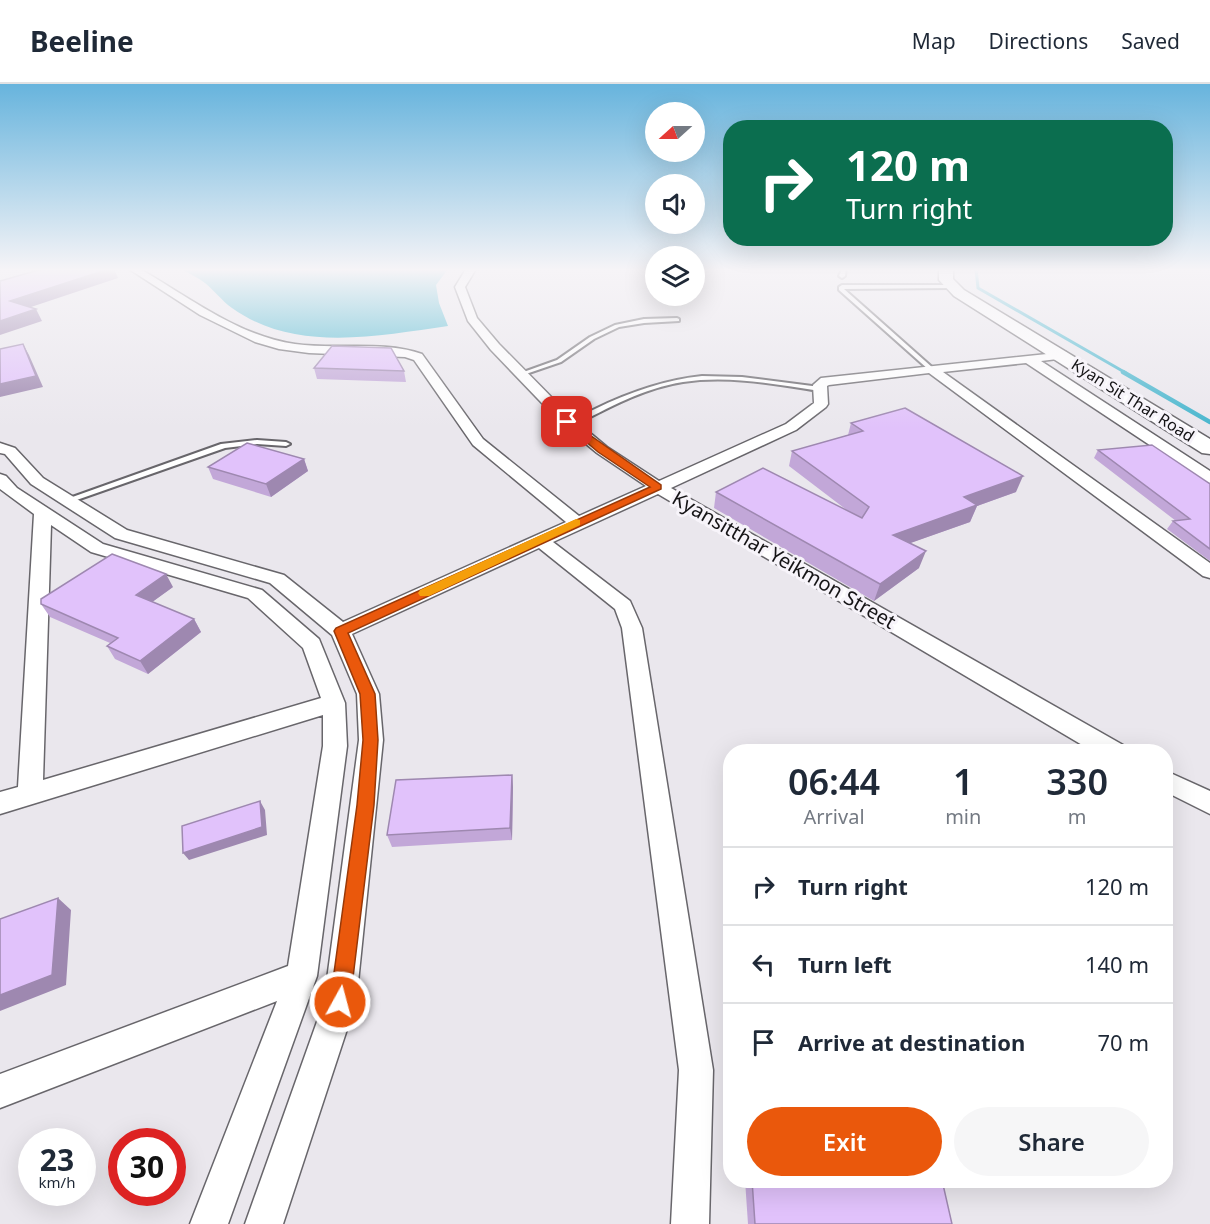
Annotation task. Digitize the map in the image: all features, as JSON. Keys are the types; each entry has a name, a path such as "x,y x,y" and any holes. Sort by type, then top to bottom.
{"main road":[{"name":"Kyan Sit Thar Road","path":"1014,322 1210,448"}],"street":[{"path":"222,322 278,345 297,348 407,353 418,357 478,442 577,523"},
{"name":"Kyansitthar Yeikmon Street","path":"474,322 570,424 602,450 658,487 1101,744"},
{"path":"341,631 791,427 821,405 820,385 826,381 1062,355"},
{"path":"1029,359 1210,478"},
{"path":"931,369 1210,572"},
{"path":"0,448 10,451 36,481 121,534 277,579 341,631 368,694 371,740 340,1002 264,1224"},
{"path":"4,488 36,481"},
{"path":"4,488 43,511 97,548 255,594 312,644 334,703 335,746 302,976 209,1224"},
{"path":"30,794 43,511"},
{"path":"539,540 623,606 632,628 696,1070 690,1224"},
{"path":"0,803 334,703"},
{"path":"1173,784 1210,803"},
{"path":"0,1091 302,976"}],"lane":[{"path":"521,374 559,361 592,338 617,326 638,322"},
{"path":"879,322 931,369"},
{"path":"570,424 615,402 663,384 685,379 756,380 820,389"},
{"path":"68,500 224,446 257,442 286,444"}],"water":[{"path":"257,322 447,322 448,326 393,334 337,338 282,331"}],"building":[{"path":"23,344 36,376 0,384 0,349"},
{"path":"332,346 391,348 404,371 314,368"},
{"path":"905,408 1023,476 964,497 977,505 893,535 926,551 880,584 716,492 763,468 862,518 869,507 792,451 863,431 851,423"},
{"path":"247,443 304,459 266,484 208,467"},
{"path":"1152,445 1210,484 1210,549 1173,521 1190,519 1098,450"},
{"path":"112,554 166,574 136,595 194,619 140,661 107,646 118,638 41,604 41,599"},
{"path":"512,775 510,828 387,835 396,780"},
{"path":"260,801 262,827 183,853 182,826"},
{"path":"58,898 52,975 0,995 0,919"},
{"path":"753,1188 944,1188 952,1224 755,1224"}],"waterway":[{"path":"1038,322 1126,373"},
{"path":"1123,372 1210,422"}],"slow traffic":[{"path":"424,593 576,523"}],"route":[{"path":"340,1002 371,740 368,694 341,631 658,487 602,450 567,422"}]}
